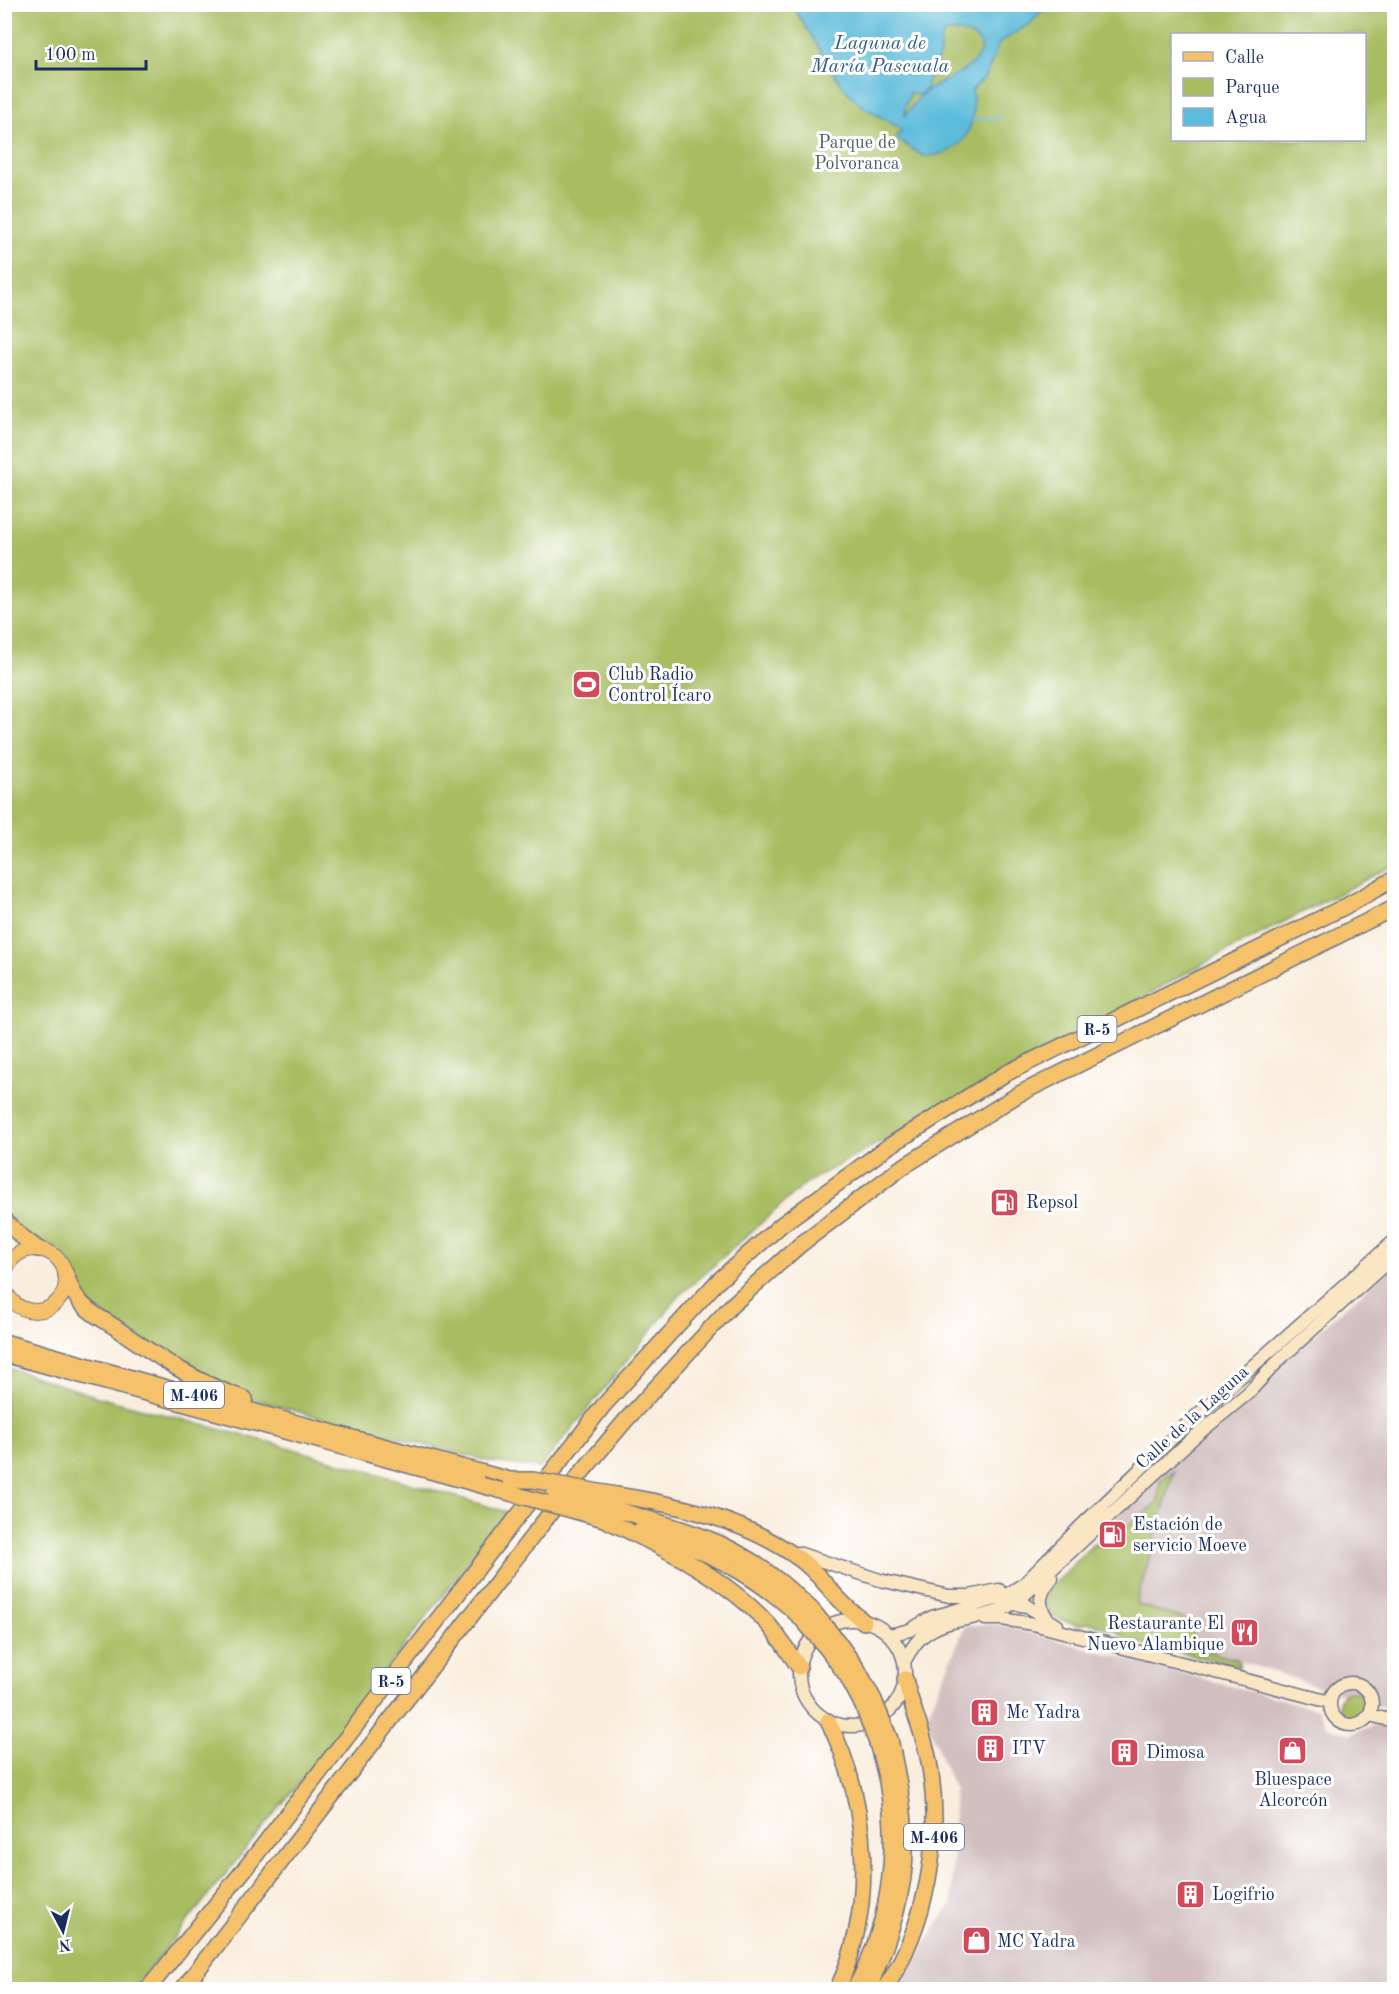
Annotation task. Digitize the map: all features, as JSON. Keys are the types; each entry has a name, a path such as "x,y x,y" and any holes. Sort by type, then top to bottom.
{"highway":[{"name":"R-5","path":"147,1989 248,1865 603,1406 717,1282 781,1225 889,1146 1005,1074 1348,905 1390,876"},
{"name":"R-5","path":"182,1989 582,1472 626,1420 740,1298 801,1244 900,1168 1019,1094 1395,908"},
{"path":"1247,990 1272,977 1292,958"},
{"path":"4,1220 38,1249"},
{"path":"740,1298 771,1281 792,1264"},
{"path":"66,1274 72,1292 88,1309 193,1378 219,1390 284,1413 346,1430 384,1445"},
{"name":"M-406","path":"4,1342 177,1391 384,1445 482,1479 510,1480 610,1507 639,1527 701,1550 734,1566 807,1614 833,1646 858,1670 900,1786 905,1840 902,1887 892,1928 868,1989"},
{"name":"M-406","path":"4,1354 313,1440 482,1479 610,1507 659,1502 702,1512 768,1539 802,1561 864,1622"},
{"path":"4,1361 252,1427 313,1440"},
{"name":"M-406","path":"610,1507 720,1581 770,1626 799,1667"},
{"name":"M-406","path":"884,1989 910,1938 924,1892 933,1847 933,1797 929,1761 905,1679"},
{"path":"828,1721 840,1744 853,1783 862,1855 861,1896 854,1939 837,1989"},
{"name":"M-406","path":"854,1989 870,1955 889,1885 892,1840 883,1741"}],"main road":[{"path":"38,1249 56,1257 63,1265 66,1274 63,1293 58,1301 41,1310 31,1310 14,1302 5,1285 5,1275 10,1257 38,1249"}],"street":[{"name":"Calle de la Laguna","path":"1046,1562 1185,1426 1395,1241"},
{"name":"Calle de la Laguna","path":"1014,1604 1193,1438 1248,1393 1281,1358 1395,1256"},
{"path":"768,1539 809,1558 880,1580 949,1596 969,1596 1002,1590 1024,1579 1046,1562"},
{"path":"1049,1621 1042,1611 1040,1595 1043,1588 1073,1551"},
{"path":"889,1635 900,1634 932,1617 1004,1597 1025,1583 1046,1562"},
{"path":"953,1611 999,1604 1027,1606 1068,1632"},
{"path":"904,1662 923,1635 947,1623 996,1612 1014,1604"},
{"path":"947,1623 1002,1619 1033,1624 1330,1702"},
{"path":"846,1620 864,1622 889,1635 898,1648 904,1662 905,1679 899,1698 886,1714 868,1724 848,1726 828,1721 815,1713 806,1701 800,1686 799,1667 804,1650 814,1635 829,1625 846,1620"},
{"path":"1349,1683 1356,1684 1369,1693 1372,1706 1369,1715 1357,1724 1342,1723 1333,1714 1330,1702 1339,1687 1349,1683"},
{"path":"1369,1715 1395,1721"}],"shaded area":[{"path":"1394,1265 1394,1711 1042,1597 1170,1460"},
{"path":"1009,1625 1021,1631 1318,1709 1327,1727 1350,1734 1377,1724 1394,1729 1394,1989 894,1990 952,1903 954,1790 926,1718 965,1626"}],"green space":[{"name":"Parque de Polvoranca","path":"4,5 1394,5 1394,865 1214,958 806,1183 680,1295 540,1468 491,1462 336,1422 245,1397 201,1378 93,1308 76,1287 73,1267 60,1250 25,1236 5,1214"},
{"path":"5,1367 101,1398 280,1445 507,1512 294,1789 133,1989 5,1989"},
{"path":"1174,1471 1136,1604 1187,1620 1199,1645 1210,1652 1238,1660 1240,1667 1128,1640 1115,1630 1090,1623 1078,1625 1053,1617 1045,1607 1046,1592 1093,1545 1105,1545 1158,1503 1160,1480"},
{"path":"1352,1691 1361,1695 1365,1704 1361,1713 1352,1717 1343,1713 1339,1704 1343,1695"}],"water":[{"name":"Laguna de María Pascuala","path":"792,5 1047,5 1031,23 999,43 984,78 972,90 973,116 970,127 958,145 949,151 923,156 898,140 896,136 901,133 900,128 863,107 843,87","holes":["947,32 967,34 976,38 982,46 979,55 974,62 958,74 924,93 905,115 910,93 919,95 926,89 940,54 943,34"]}],"waterway":[{"path":"972,120 1002,117"}],"place":[{"name":"Club Radio Control Ícaro","path":"587,684"},
{"name":"Repsol","path":"1005,1202"},
{"name":"Estación de servicio Moeve","path":"1112,1534"},
{"name":"Restaurante El Nuevo Alambique","path":"1245,1633"},
{"name":"Mc Yadra","path":"985,1712"},
{"name":"ITV","path":"991,1748"},
{"name":"Bluespace Alcorcón","path":"1293,1750"},
{"name":"Dimosa","path":"1125,1752"},
{"name":"Logifrio","path":"1191,1894"},
{"name":"MC Yadra","path":"976,1941"}]}
